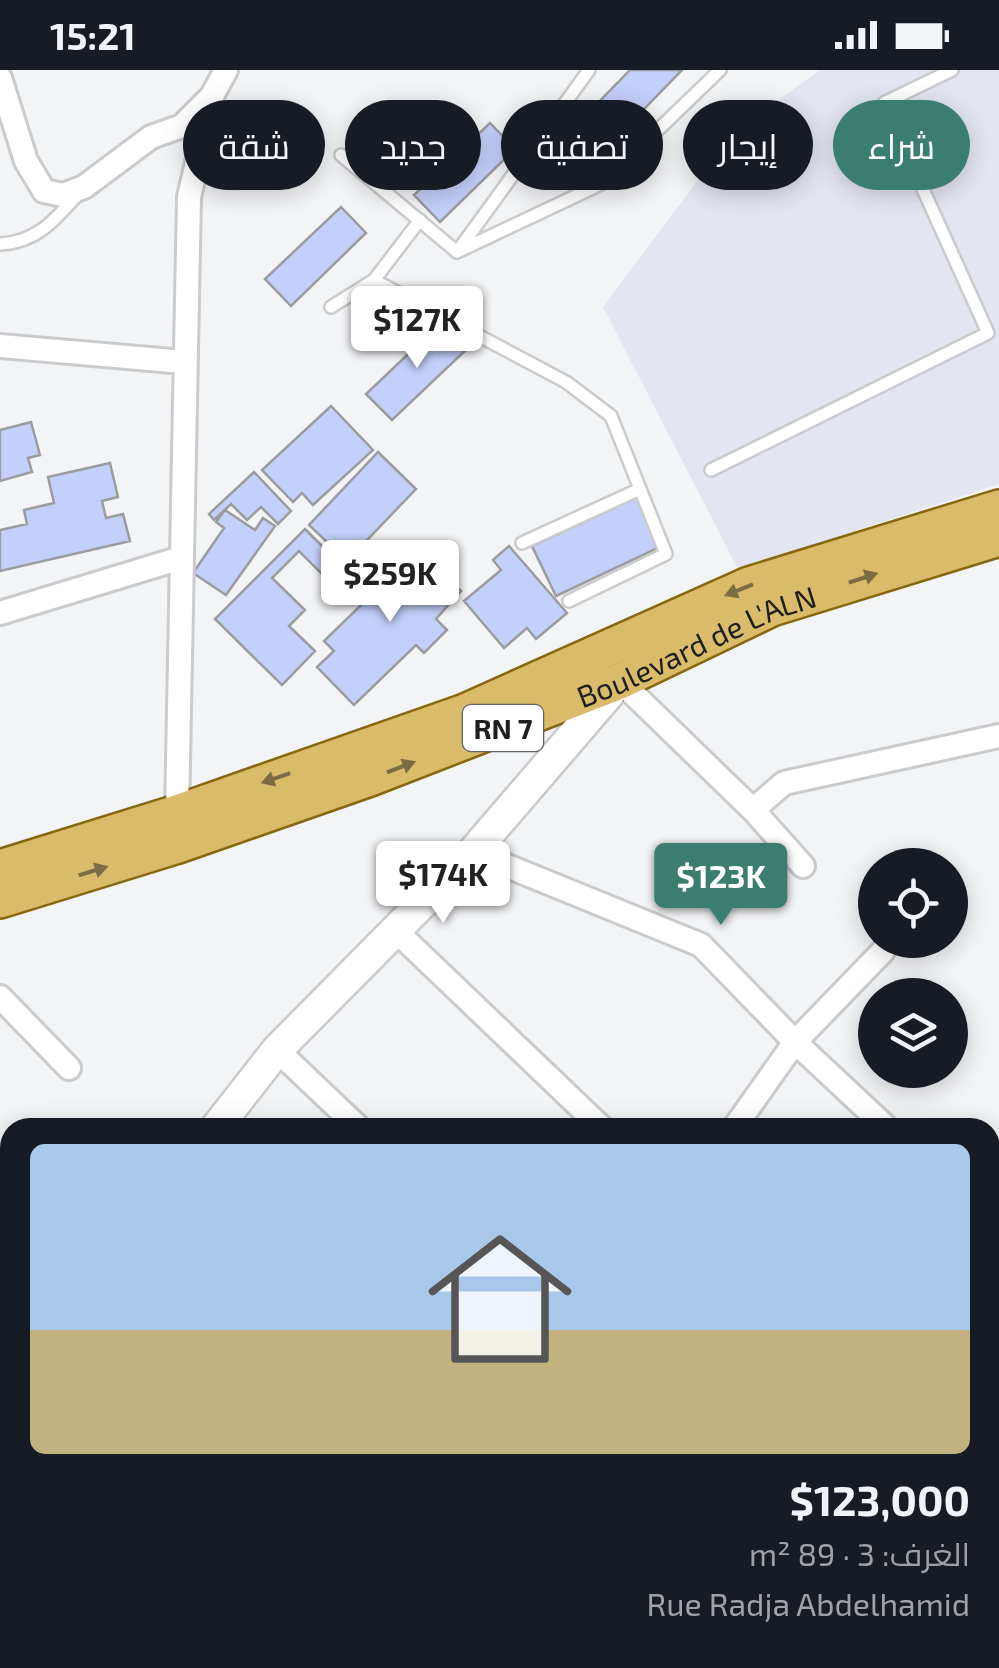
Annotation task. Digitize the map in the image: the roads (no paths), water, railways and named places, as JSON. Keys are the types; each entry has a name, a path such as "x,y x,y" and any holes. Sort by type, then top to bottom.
{"main road":[{"name":"Boulevard de L'ALN","path":"0,868 177,812 466,712 748,585 999,508"},
{"name":"Boulevard de L'ALN","path":"0,900 175,846 370,778 620,681 772,608 999,538"},
{"path":"224,1118 277,1050 473,852 620,681"}],"street":[{"path":"177,812 189,197 213,94 226,70"},
{"path":"0,78 26,161 44,191 63,194 84,187 150,137 182,126 213,94"},
{"path":"0,346 184,362"},
{"path":"0,614 181,558"},
{"path":"620,681 753,810 803,866"},
{"path":"753,810 784,782 999,736"},
{"path":"473,852 701,945 795,1042 876,1118"},
{"path":"396,931 592,1118"},
{"path":"741,1118 795,1042 876,958"},
{"path":"0,997 69,1068"},
{"path":"277,1050 348,1118"}],"lane":[{"path":"458,252 589,70"},
{"path":"458,252 602,182 720,70"},
{"path":"710,470 988,333 884,103 952,70"},
{"path":"341,155 458,252"},
{"path":"0,244 23,243 49,226 84,187"},
{"path":"331,307 374,280 420,220"},
{"path":"374,280 566,382 611,416 666,554 569,601"},
{"path":"522,543 640,489"}]}
